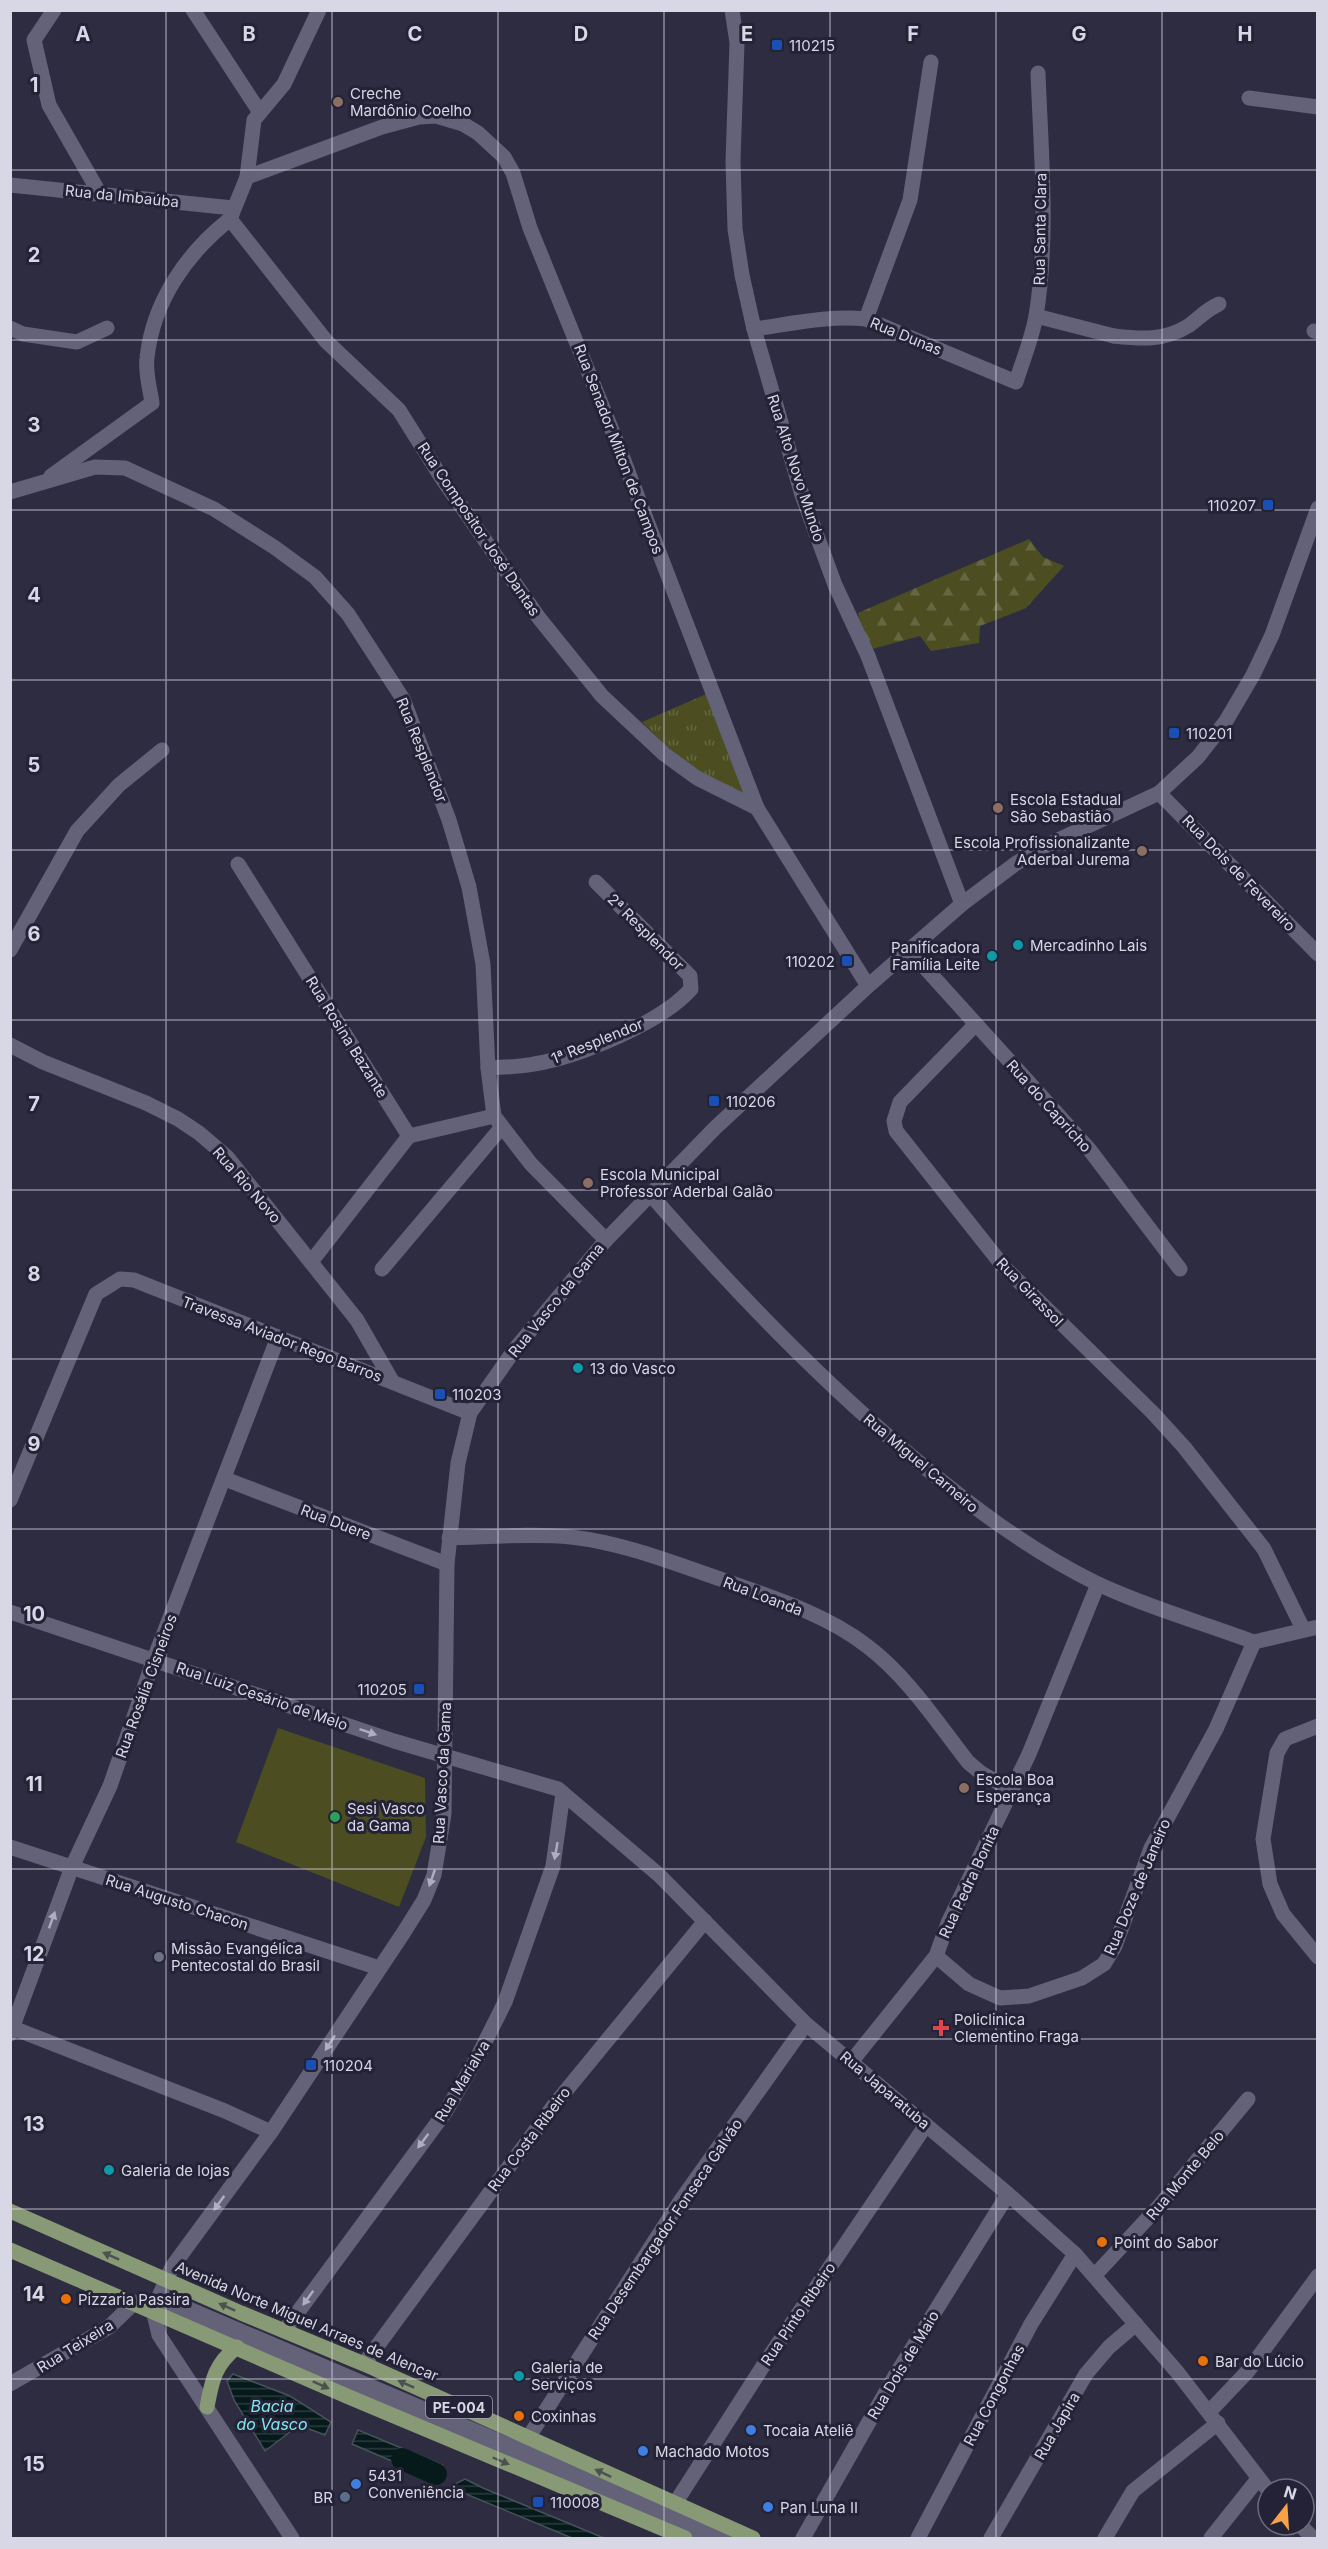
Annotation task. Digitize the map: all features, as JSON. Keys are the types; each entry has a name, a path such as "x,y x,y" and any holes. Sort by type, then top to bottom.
{"main road":[{"name":"Avenida Norte Miguel Arraes de Alencar","path":"10,2211 164,2280 364,2364 674,2505 753,2538"},
{"name":"PE-004","path":"10,2250 135,2302 349,2397 685,2538"},
{"path":"207,2407 215,2371 225,2357 237,2347"}],"street":[{"path":"54,10 34,40 49,105 100,195"},
{"path":"194,10 259,111"},
{"path":"44,481 152,403 147,358 167,291 205,239 232,213 247,177 254,120 259,111 284,84 319,10"},
{"name":"Rua Alto Novo Mundo","path":"732,10 737,43 733,170 735,229 742,276 754,329 802,495 835,585 871,664 962,904"},
{"path":"866,319 910,200 931,62"},
{"name":"Rua Santa Clara","path":"1016,382 1036,316 1043,227 1038,73"},
{"path":"1249,98 1317,107"},
{"name":"Rua Senador Milton de Campos","path":"247,177 382,127 419,117 436,116 464,124 478,133 504,157 513,173 530,228 612,429 757,808 868,986"},
{"name":"Rua da Imbaúba","path":"10,185 232,213"},
{"name":"Rua Compositor José Dantas","path":"232,213 326,342 399,410 441,477 539,618 596,688 664,754 697,778 757,808"},
{"path":"1036,316 1114,336 1146,340 1167,336 1187,326 1219,304"},
{"name":"Rua Dunas","path":"754,329 819,319 845,317 866,319 1016,382"},
{"path":"10,328 23,334 77,342 107,328"},
{"name":"Rua Resplendor","path":"10,492 95,467 125,468 214,509 274,547 315,577 348,614 403,699 449,820 469,887 483,964 488,1068 498,1122"},
{"name":"Rua Vasco da Gama","path":"153,2310 164,2280 272,2132 424,1900 434,1875 444,1814 449,1538 458,1463 470,1413 515,1349 606,1240 715,1128 868,986 962,904 1043,847 1160,793 1198,758 1226,721 1253,675 1272,635 1314,528 1317,508"},
{"path":"10,950 77,831 96,807 119,785 162,750"},
{"name":"Rua Dois de Fevereiro","path":"1160,793 1317,954"},
{"name":"Rua Rosina Bazante","path":"238,864 409,1136"},
{"name":"2ª Resplendor","path":"596,882 654,938 690,976 693,984"},
{"name":"Rua do Capricho","path":"909,950 1089,1149 1180,1269"},
{"name":"1ª Resplendor","path":"488,1068 534,1064 561,1058 634,1029 686,995 693,984"},
{"name":"Rua Girassol","path":"975,1025 900,1102 894,1121 896,1131 1003,1266 1154,1413 1184,1447 1264,1549 1313,1628"},
{"name":"Rua Rio Novo","path":"10,1045 43,1062 146,1103 199,1133 227,1157 357,1320 392,1381"},
{"path":"311,1262 409,1136 498,1122"},
{"path":"498,1122 531,1164 606,1240"},
{"path":"382,1269 498,1122"},
{"name":"Rua Miguel Carneiro","path":"651,1195 748,1304 865,1417 985,1516 1098,1584 1254,1642"},
{"name":"Travessa Aviador Rego Barros","path":"10,1500 96,1294 120,1279 134,1280 470,1413"},
{"name":"Rua Rosália Cisneiros","path":"12,2031 72,1867 110,1786 154,1659 278,1337"},
{"name":"Rua Duere","path":"225,1479 447,1564"},
{"name":"Rua Loanda","path":"449,1538 531,1535 572,1537 639,1551 748,1588 808,1613 852,1635 890,1665 968,1762 981,1773 1013,1791"},
{"name":"Rua Pedra Bonita","path":"851,2062 936,1956 948,1923 1013,1791 1098,1584"},
{"name":"Rua Luiz Cesário de Melo","path":"10,1612 446,1758"},
{"path":"1254,1642 1313,1628"},
{"name":"Rua Doze de Janeiro","path":"936,1956 969,1984 1000,1998 1029,1996 1082,1978 1104,1964 1115,1946 1151,1848 1216,1729 1254,1642"},
{"path":"1317,1726 1286,1739 1277,1753 1263,1839 1263,1857 1270,1884 1282,1914 1317,1957"},
{"name":"Rua Japaratuba","path":"446,1758 548,1784 563,1793 624,1844 705,1921 806,2024 1008,2194 1075,2254 1136,2324 1260,2477"},
{"name":"Rua Marialva","path":"284,2331 446,2111 477,2058 505,2002 553,1866 563,1793"},
{"name":"Rua Augusto Chacon","path":"10,1847 379,1968"},
{"name":"Rua Costa Ribeiro","path":"364,2364 555,2104 705,1921"},
{"name":"Rua Desembargador Fonseca Galvão","path":"528,2438 681,2200 806,2024"},
{"path":"12,2031 225,2111 272,2132"},
{"name":"Rua Monte Belo","path":"1095,2275 1153,2213 1248,2099"},
{"name":"Rua Pinto Ribeiro","path":"674,2505 765,2363 926,2125"},
{"name":"Rua Dois de Maio","path":"803,2538 894,2376 1008,2194"},
{"name":"Rua Congonhas","path":"918,2538 1030,2324 1075,2254"},
{"path":"1105,2538 1133,2491 1213,2417 1317,2276"},
{"path":"712,2538 161,2303 162,2298 727,2538"},
{"name":"Rua Teixeira","path":"10,2384 109,2327 135,2302"},
{"path":"153,2310 159,2335 292,2538"},
{"name":"Rua Japira","path":"991,2538 1086,2374 1109,2346 1136,2324"},
{"path":"1211,2538 1256,2491"}],"green space":[{"path":"1029,539 1043,557 1064,566 1026,608 980,626 979,643 931,651 920,636 865,651 858,613"},
{"path":"711,692 754,800 697,778 642,722"},
{"name":"Sesi Vasco da Gama","path":"278,1728 425,1778 426,1837 399,1907 236,1842"}],"water":[{"name":"Bacia do Vasco","path":"233,2374 290,2396 331,2422 325,2435 299,2425 265,2451 234,2400 227,2381"},
{"path":"358,2430 442,2465 422,2474 352,2444"},
{"path":"465,2479 604,2538 572,2538 449,2487"}],"waterway":[{"path":"402,2459 436,2474"}],"place":[{"name":"110215","path":"777,45"},
{"name":"Creche Mardônio Coelho","path":"338,102"},
{"name":"110207","path":"1268,505"},
{"name":"110201","path":"1174,733"},
{"name":"Escola Estadual São Sebastião","path":"998,808"},
{"name":"Escola Profissionalizante Aderbal Jurema","path":"1142,851"},
{"name":"Mercadinho Lais","path":"1018,945"},
{"name":"Panificadora Família Leite","path":"992,956"},
{"name":"110202","path":"847,961"},
{"name":"110206","path":"714,1101"},
{"name":"Escola Municipal Professor Aderbal Galão","path":"588,1183"},
{"name":"13 do Vasco","path":"578,1368"},
{"name":"110203","path":"440,1394"},
{"name":"110205","path":"419,1689"},
{"name":"Escola Boa Esperança","path":"964,1788"},
{"name":"Sesi Vasco da Gama","path":"335,1817"},
{"name":"Missão Evangélica Pentecostal do Brasil","path":"159,1957"},
{"name":"Policlinica Clementino Fraga","path":"941,2028"},
{"name":"110204","path":"311,2065"},
{"name":"Galeria de lojas","path":"109,2170"},
{"name":"Point do Sabor","path":"1102,2242"},
{"name":"Pizzaria Passira","path":"66,2299"},
{"name":"Bar do Lúcio","path":"1203,2361"},
{"name":"Galeria de Serviços","path":"519,2376"},
{"name":"Coxinhas","path":"519,2416"},
{"name":"Tocaia Ateliê","path":"751,2430"},
{"name":"Machado Motos","path":"643,2451"},
{"name":"5431 Conveniência","path":"356,2484"},
{"name":"BR","path":"345,2497"},
{"name":"110008","path":"538,2502"},
{"name":"Pan Luna II","path":"768,2507"}]}
